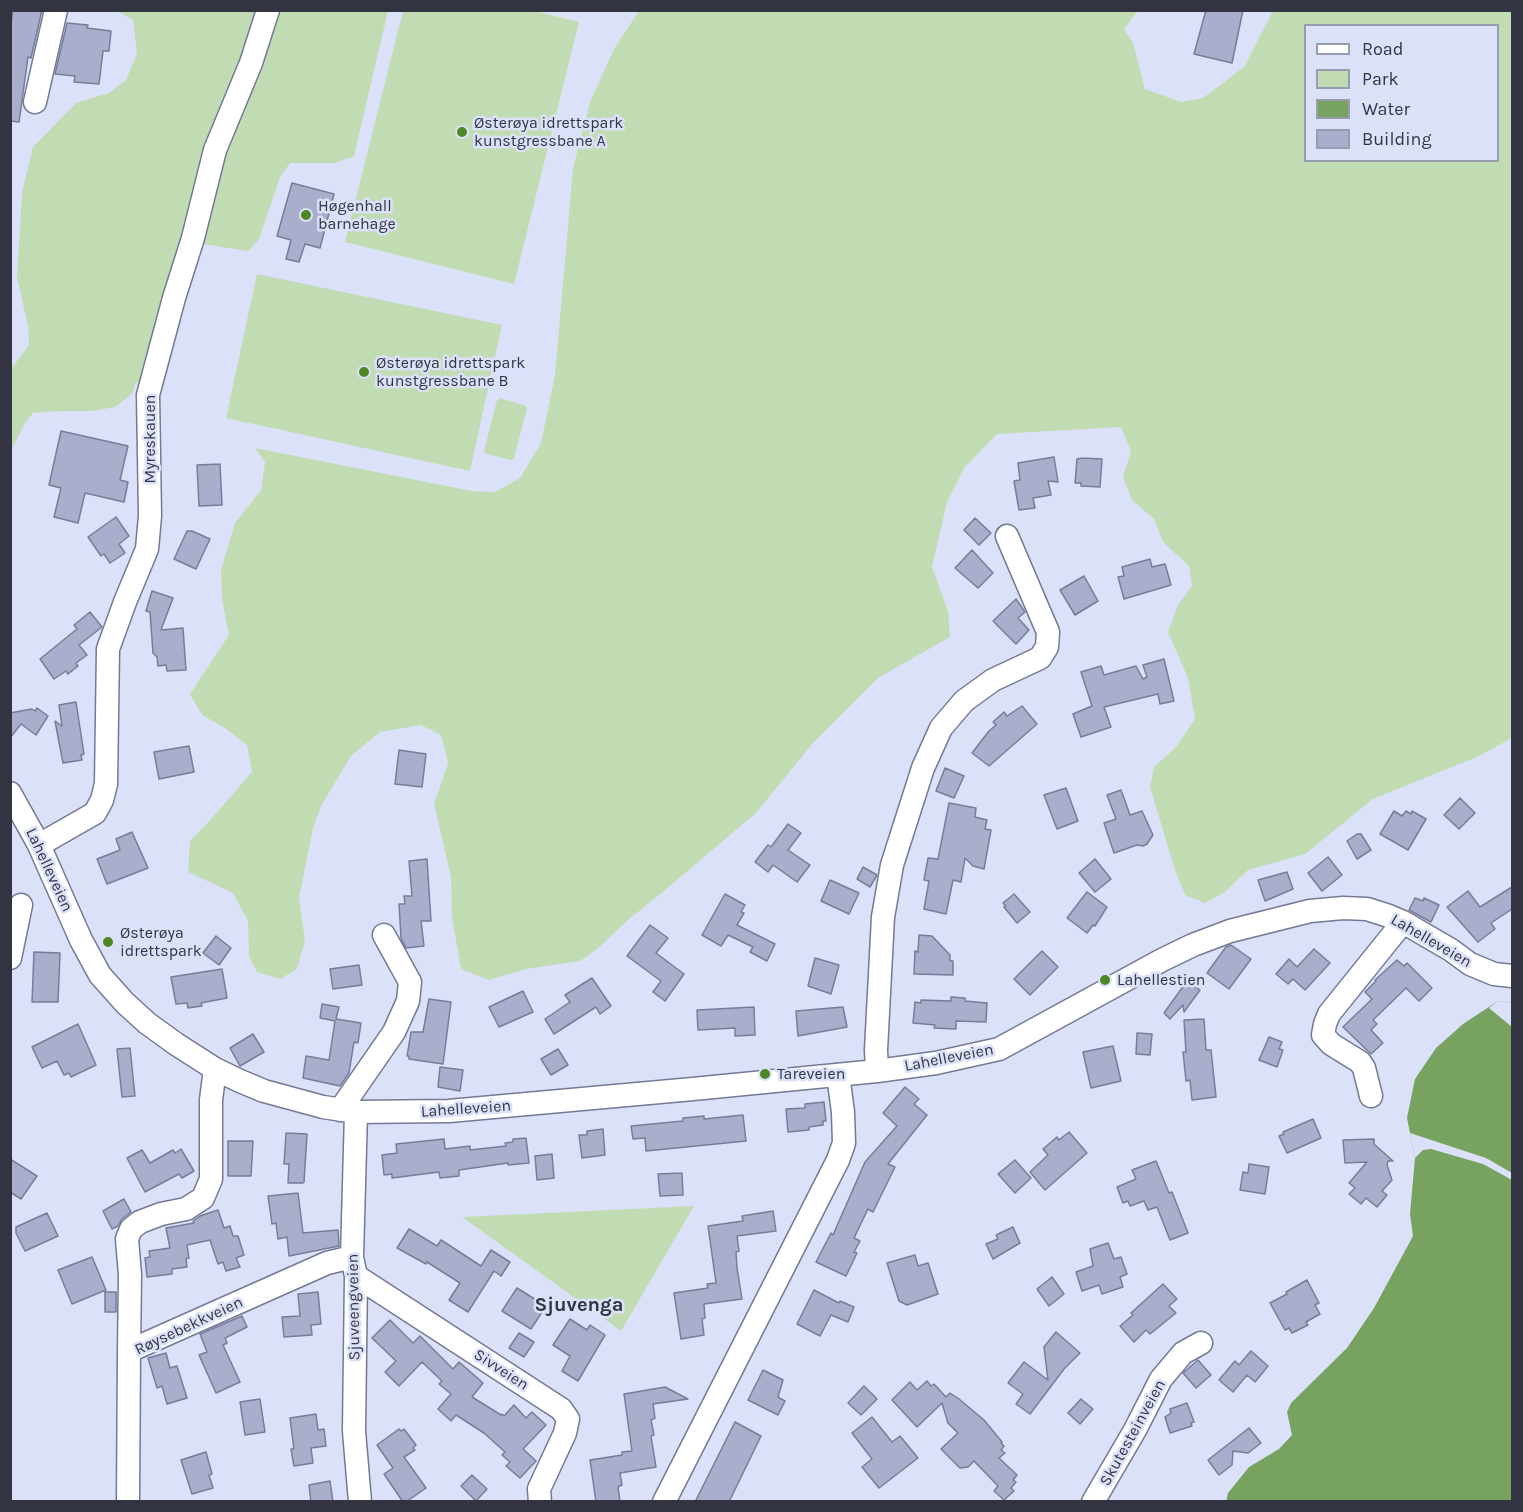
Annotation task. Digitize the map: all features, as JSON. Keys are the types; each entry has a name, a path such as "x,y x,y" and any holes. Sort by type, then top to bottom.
{"street":[{"path":"35,102 56,10"},
{"name":"Myreskauen","path":"39,845 95,813 102,800 106,784 108,649 124,602 147,549 150,516 148,395 193,238 215,150 250,63 268,10"},
{"path":"877,1071 876,1050 883,917 892,866 923,768 941,728 964,701 993,680 1040,658 1047,647 1048,632 1007,536"},
{"name":"Lahelleveien","path":"10,793 39,845 81,940 100,975 125,1003 147,1023 214,1069 264,1091 348,1111 449,1111 838,1075 936,1063 999,1049 1192,945 1230,931 1310,911 1343,908 1367,909 1403,922 1470,964 1494,974 1512,976"},
{"path":"10,958 21,905"},
{"path":"1371,1096 1364,1068 1360,1062 1331,1044 1323,1035 1325,1024 1329,1014 1403,922"},
{"path":"348,1111 394,1032 408,1002 410,982 384,935"},
{"path":"129,1351 130,1275 127,1239 131,1229 140,1222 161,1214 186,1209 204,1198 211,1179 210,1111 214,1069"},
{"path":"664,1502 838,1160 844,1143 838,1075"},
{"name":"Sjuveengveien","path":"348,1111 354,1267 354,1431 360,1502"},
{"name":"Røysebekkveien","path":"128,1502 129,1351 327,1263 354,1267"},
{"name":"Sivveien","path":"354,1267 561,1409 568,1419 565,1433 539,1489 540,1502"},
{"name":"Skutesteinveien","path":"1093,1502 1135,1430 1161,1379 1183,1353 1201,1343"}],"green space":[{"path":"117,11 388,11 354,156 336,163 290,163 280,177 259,239 248,251 203,244 165,344 162,385 136,382 132,394 115,407 92,411 33,413 25,423 11,451 11,369 29,345 28,326 17,277 22,193 33,147 76,103 109,93 126,80 137,54 133,20"},
{"name":"Østerøya idrettspark kunstgressbane A","path":"403,11 535,11 579,22 514,284 345,242"},
{"path":"639,11 1142,11 1136,13 1124,29 1133,43 1145,89 1181,102 1203,98 1244,67 1273,11 1512,11 1512,738 1479,756 1373,799 1305,854 1248,870 1225,892 1205,903 1185,895 1175,870 1150,787 1154,767 1176,747 1195,719 1188,678 1168,632 1178,605 1192,586 1189,566 1163,542 1154,519 1132,500 1123,477 1131,451 1121,427 997,434 965,467 947,502 932,567 948,611 950,637 878,678 813,743 756,813 629,919 596,950 580,961 526,969 489,980 461,969 452,917 451,877 434,804 448,763 441,735 421,725 380,732 351,756 321,806 313,828 299,898 305,941 297,969 280,979 257,972 249,956 248,921 233,893 188,872 190,841 252,772 247,745 225,728 202,715 190,694 229,635 222,599 221,570 235,523 261,490 265,462 255,448 472,491 495,492 520,478 541,443 555,375 573,168 590,102 614,49"},
{"name":"Østerøya idrettspark kunstgressbane B","path":"257,274 502,325 470,471 226,418"},
{"path":"500,398 527,408 512,460 486,454 484,451 497,400"},
{"path":"694,1206 621,1331 462,1217"}],"water":[{"path":"1498,1001 1512,1003 1512,1501 1226,1502 1228,1493 1249,1467 1279,1449 1292,1435 1287,1412 1291,1403 1347,1348 1374,1308 1413,1236 1410,1214 1415,1158 1407,1118 1415,1079 1436,1048 1463,1024"}],"pier":[{"path":"1498,1001 1512,1003 1512,1027 1489,1008"},
{"path":"1410,1133 1486,1158 1512,1173 1512,1180 1483,1164 1431,1149 1423,1150 1415,1158"}],"building":[{"path":"13,10 42,10 31,58 28,57 19,122 10,121 10,30"},
{"path":"1206,10 1243,10 1232,63 1194,54"},
{"path":"67,23 111,31 109,51 103,51 99,84 74,82 75,76 55,74"},
{"path":"292,183 334,194 320,248 305,244 299,262 286,259 291,240 277,236"},
{"path":"61,431 128,446 120,480 128,482 124,502 85,493 78,523 54,517 61,488 49,485"},
{"path":"1054,457 1058,482 1048,481 1051,495 1033,498 1035,508 1019,510 1014,481 1020,480 1018,463"},
{"path":"1077,459 1102,459 1100,487 1081,486 1081,483 1075,483"},
{"path":"220,464 222,505 199,506 197,465"},
{"path":"116,517 129,536 119,544 125,553 110,563 104,554 101,556 88,537"},
{"path":"975,518 991,533 979,545 964,530"},
{"path":"187,531 210,539 196,569 174,559"},
{"path":"972,550 993,573 978,588 955,568"},
{"path":"1150,559 1152,567 1165,564 1171,585 1124,599 1118,577 1124,576 1122,567"},
{"path":"1084,576 1098,601 1075,615 1060,590"},
{"path":"152,591 173,598 161,630 183,628 186,670 167,671 166,665 158,666 157,657 153,653 150,612 146,611"},
{"path":"1016,599 1025,612 1018,618 1029,630 1016,644 993,621"},
{"path":"90,612 102,627 79,645 87,655 76,663 78,666 68,674 66,671 54,679 40,659 77,629 74,625"},
{"path":"1164,659 1174,701 1160,704 1158,694 1104,707 1111,727 1081,737 1073,714 1092,706 1081,672 1101,666 1104,675 1136,666 1143,679 1147,677 1143,665"},
{"path":"76,702 84,754 81,755 82,760 63,763 55,721 62,726 59,705"},
{"path":"1022,706 1037,724 989,766 972,753 996,725 993,722 1004,712 1007,716"},
{"path":"37,708 48,716 36,735 21,724 10,738 10,713 32,709 35,711"},
{"path":"189,746 194,772 159,779 154,752"},
{"path":"399,750 426,754 422,787 395,784"},
{"path":"945,768 964,776 954,798 936,791"},
{"path":"1066,788 1078,821 1057,829 1044,795"},
{"path":"1121,790 1130,815 1142,811 1153,835 1143,846 1137,845 1114,853 1104,823 1116,819 1107,795"},
{"path":"1460,798 1475,813 1459,829 1444,815"},
{"path":"949,803 976,808 975,817 987,820 985,829 991,830 984,869 973,866 965,858 961,882 953,880 946,914 924,909 929,881 924,880 928,858 938,859"},
{"path":"1394,811 1402,816 1406,811 1411,814 1412,811 1426,819 1408,850 1380,834"},
{"path":"788,824 801,833 788,850 810,865 797,882 773,865 768,872 755,862 768,845 771,847"},
{"path":"132,832 148,868 107,884 97,859 120,850 116,839"},
{"path":"1361,834 1371,850 1357,859 1347,841"},
{"path":"1328,857 1342,875 1322,891 1308,873"},
{"path":"427,859 431,921 421,921 424,946 406,948 401,938 399,904 405,904 404,896 412,896 409,861"},
{"path":"1095,859 1111,879 1095,892 1079,873"},
{"path":"863,867 877,875 870,887 857,879"},
{"path":"1287,872 1293,889 1265,901 1258,880"},
{"path":"830,880 859,893 849,914 821,901"},
{"path":"1512,887 1512,909 1491,923 1495,929 1478,942 1447,907 1468,891 1480,907"},
{"path":"1087,892 1107,907 1095,926 1093,925 1087,933 1067,918"},
{"path":"725,894 745,905 741,912 744,913 737,925 775,944 767,961 750,952 753,947 728,935 721,946 702,935"},
{"path":"1014,894 1030,912 1017,923 1003,903"},
{"path":"1415,898 1423,901 1424,898 1439,905 1431,922 1409,910"},
{"path":"650,925 668,938 656,953 684,974 665,1001 653,992 661,981 627,956"},
{"path":"919,935 932,936 950,955 950,961 953,961 953,975 914,974 915,951 918,952"},
{"path":"216,936 231,948 219,965 203,953"},
{"path":"1231,945 1251,959 1229,989 1207,973 1226,947"},
{"path":"1314,949 1330,963 1305,990 1293,979 1288,984 1276,974 1289,959 1297,967"},
{"path":"1042,951 1058,967 1030,995 1014,979"},
{"path":"34,952 60,953 58,1002 32,1002"},
{"path":"815,958 839,965 831,994 808,986"},
{"path":"1397,960 1404,966 1407,963 1432,988 1419,1001 1406,988 1373,1020 1377,1024 1371,1030 1383,1043 1371,1054 1343,1027 1372,999 1365,992"},
{"path":"359,965 362,985 333,989 330,969"},
{"path":"222,969 227,998 188,1008 187,1003 176,1004 171,977"},
{"path":"592,978 611,1006 600,1014 596,1007 554,1034 545,1019 570,1002 565,995"},
{"path":"1187,981 1200,990 1184,1012 1183,1005 1170,1019 1164,1013"},
{"path":"523,991 533,1012 499,1027 489,1007"},
{"path":"951,997 987,1003 986,1022 956,1021 956,1029 934,1028 935,1025 913,1023 915,1002 921,1003 921,1000 951,1001"},
{"path":"429,999 451,1002 443,1064 409,1059 407,1056 411,1032 423,1032"},
{"path":"322,1004 339,1007 336,1019 361,1023 358,1043 354,1042 349,1073 340,1086 303,1078 306,1056 329,1060 335,1021 320,1018"},
{"path":"754,1007 755,1035 735,1036 735,1028 698,1030 697,1010"},
{"path":"843,1007 847,1027 798,1036 796,1011"},
{"path":"1204,1019 1206,1050 1211,1050 1216,1097 1192,1100 1190,1080 1186,1081 1183,1052 1186,1052 1184,1020"},
{"path":"78,1024 96,1065 71,1077 69,1073 64,1075 57,1061 42,1068 32,1047"},
{"path":"1137,1033 1152,1034 1150,1055 1136,1054"},
{"path":"253,1034 264,1052 240,1066 230,1048"},
{"path":"1269,1037 1282,1042 1279,1049 1283,1050 1277,1067 1259,1060"},
{"path":"1113,1046 1121,1081 1091,1088 1083,1052"},
{"path":"130,1048 135,1096 122,1097 117,1049"},
{"path":"558,1049 568,1065 551,1075 541,1059"},
{"path":"440,1067 463,1070 460,1091 438,1087"},
{"path":"905,1087 919,1099 914,1104 927,1115 888,1164 895,1167 873,1212 868,1209 854,1238 860,1241 846,1276 816,1262 831,1233 833,1235 865,1162 897,1126 883,1113"},
{"path":"824,1102 826,1121 823,1121 823,1125 809,1127 809,1130 788,1132 786,1109 805,1108 805,1104"},
{"path":"743,1115 746,1141 646,1151 645,1138 633,1139 631,1126 683,1121 683,1118 704,1116 704,1119"},
{"path":"1313,1119 1321,1138 1287,1153 1279,1136"},
{"path":"603,1129 605,1155 582,1158 579,1135 587,1135 587,1131"},
{"path":"1069,1132 1087,1153 1045,1190 1030,1172 1048,1155 1043,1149 1057,1137 1059,1140"},
{"path":"286,1133 307,1134 303,1183 288,1183 289,1164 284,1164"},
{"path":"526,1138 529,1163 508,1165 508,1163 459,1170 459,1176 440,1178 439,1172 392,1178 392,1174 384,1175 382,1155 397,1153 396,1144 444,1139 445,1149 470,1146 470,1150 506,1146 505,1143 513,1142 513,1139"},
{"path":"1374,1139 1374,1144 1393,1161 1388,1161 1387,1165 1392,1180 1382,1191 1387,1195 1377,1207 1366,1198 1361,1204 1349,1194 1355,1188 1349,1183 1367,1162 1345,1163 1343,1140"},
{"path":"228,1141 253,1141 251,1176 228,1176"},
{"path":"181,1149 194,1171 182,1178 179,1174 145,1192 127,1158 142,1150 150,1163 173,1150 175,1153"},
{"path":"552,1154 554,1178 537,1180 535,1156"},
{"path":"10,1159 37,1176 21,1199 10,1192"},
{"path":"1015,1160 1031,1178 1015,1193 998,1174"},
{"path":"1156,1161 1169,1193 1172,1192 1188,1233 1170,1240 1157,1207 1148,1210 1144,1201 1130,1206 1128,1201 1123,1203 1117,1187 1136,1179 1132,1170"},
{"path":"1249,1164 1269,1167 1265,1194 1240,1190 1243,1172 1248,1173"},
{"path":"682,1173 683,1195 660,1196 658,1174"},
{"path":"298,1193 303,1233 338,1230 339,1246 289,1256 287,1237 278,1239 276,1223 272,1224 268,1196"},
{"path":"124,1199 131,1212 112,1229 103,1211"},
{"path":"218,1210 224,1228 230,1226 233,1236 238,1236 244,1255 236,1258 240,1267 226,1271 223,1262 218,1264 210,1240 187,1245 189,1258 186,1259 187,1267 172,1269 172,1274 147,1277 145,1258 150,1257 149,1251 170,1248 166,1228 194,1223 193,1221 200,1216"},
{"path":"773,1211 776,1231 737,1236 739,1251 736,1252 737,1268 742,1299 704,1304 705,1318 702,1319 704,1335 681,1339 674,1293 708,1288 707,1284 716,1283 708,1226 743,1221 742,1216"},
{"path":"47,1213 58,1236 25,1251 16,1233 16,1227"},
{"path":"1013,1227 1020,1243 993,1259 986,1244 998,1239 996,1235"},
{"path":"409,1229 437,1246 441,1240 481,1266 491,1250 510,1262 501,1276 494,1271 468,1312 449,1300 460,1283 427,1262 426,1264 397,1248"},
{"path":"1108,1243 1114,1259 1121,1257 1127,1274 1120,1277 1123,1287 1102,1294 1099,1285 1082,1291 1076,1272 1093,1266 1090,1249"},
{"path":"915,1255 918,1266 928,1263 938,1294 907,1305 899,1301 887,1263"},
{"path":"92,1257 106,1290 72,1304 58,1270"},
{"path":"1052,1277 1064,1294 1049,1306 1037,1289"},
{"path":"1307,1280 1319,1303 1315,1305 1320,1314 1306,1322 1308,1325 1292,1333 1289,1328 1285,1330 1270,1303"},
{"path":"1163,1284 1177,1299 1169,1306 1176,1313 1150,1334 1146,1330 1134,1342 1120,1326"},
{"path":"517,1288 546,1306 531,1329 502,1311"},
{"path":"814,1290 839,1303 840,1301 854,1307 848,1322 831,1315 820,1336 797,1324"},
{"path":"105,1292 116,1292 116,1312 105,1312"},
{"path":"318,1292 321,1324 311,1325 312,1335 284,1337 282,1317 300,1316 298,1294"},
{"path":"242,1316 247,1327 225,1338 227,1343 223,1345 240,1382 216,1393 199,1355 207,1352 200,1334"},
{"path":"570,1319 587,1330 590,1325 605,1335 578,1381 562,1371 570,1356 553,1345"},
{"path":"390,1320 413,1343 420,1336 453,1369 459,1362 483,1383 472,1397 504,1416 514,1405 526,1418 532,1412 546,1425 523,1449 536,1461 520,1478 506,1466 510,1462 502,1455 505,1452 484,1433 456,1415 451,1421 438,1409 451,1394 439,1384 442,1381 422,1362 399,1386 385,1372 396,1361 372,1338"},
{"path":"1056,1332 1080,1353 1064,1369 1030,1414 1016,1404 1023,1394 1008,1383 1024,1362 1048,1380 1044,1347"},
{"path":"519,1333 534,1342 524,1357 509,1348"},
{"path":"1251,1351 1268,1366 1255,1382 1247,1375 1233,1392 1219,1380 1235,1361 1239,1365"},
{"path":"166,1353 170,1368 177,1366 187,1398 167,1404 162,1386 157,1388 148,1358"},
{"path":"1198,1360 1211,1375 1196,1388 1183,1373"},
{"path":"763,1370 783,1380 778,1397 785,1401 778,1415 748,1400"},
{"path":"927,1381 931,1386 934,1384 946,1397 950,1393 959,1399 984,1420 1002,1442 1004,1446 1001,1450 1005,1453 999,1458 1017,1475 1013,1480 1016,1482 1011,1488 1014,1491 1004,1500 994,1491 998,1486 974,1461 968,1467 960,1468 941,1449 958,1433 948,1423 942,1403 917,1427 892,1400 910,1382 917,1390"},
{"path":"864,1386 877,1399 861,1415 848,1403"},
{"path":"665,1387 688,1399 653,1404 655,1418 651,1420 654,1435 651,1436 656,1467 620,1473 622,1485 618,1487 620,1502 596,1502 590,1460 622,1455 622,1452 632,1451 624,1394"},
{"path":"260,1399 265,1432 245,1435 240,1402"},
{"path":"1081,1399 1093,1409 1080,1424 1068,1413"},
{"path":"1187,1403 1194,1422 1191,1423 1192,1426 1170,1433 1165,1417 1171,1413 1170,1409"},
{"path":"316,1414 318,1430 324,1429 326,1446 311,1448 313,1463 294,1466 290,1418"},
{"path":"872,1417 892,1442 900,1436 918,1458 879,1488 862,1467 872,1459 852,1433"},
{"path":"735,1422 761,1436 729,1502 695,1502"},
{"path":"1249,1428 1261,1443 1248,1453 1233,1451 1232,1465 1219,1475 1208,1460"},
{"path":"399,1429 401,1431 404,1429 416,1445 413,1448 415,1450 404,1457 426,1488 406,1502 403,1502 384,1474 393,1468 377,1445"},
{"path":"206,1452 213,1488 192,1494 181,1460"},
{"path":"472,1475 487,1489 476,1501 461,1486"},
{"path":"330,1481 333,1502 311,1502 309,1485"}],"place":[{"name":"Østerøya idrettspark kunstgressbane A","path":"462,132"},
{"name":"Høgenhall barnehage","path":"306,215"},
{"name":"Østerøya idrettspark kunstgressbane B","path":"364,372"},
{"name":"Østerøya idrettspark","path":"108,942"},
{"name":"Lahellestien","path":"1105,980"},
{"name":"Tareveien","path":"765,1074"}],"district":[{"name":"Sjuvenga","path":"579,1305"}]}
